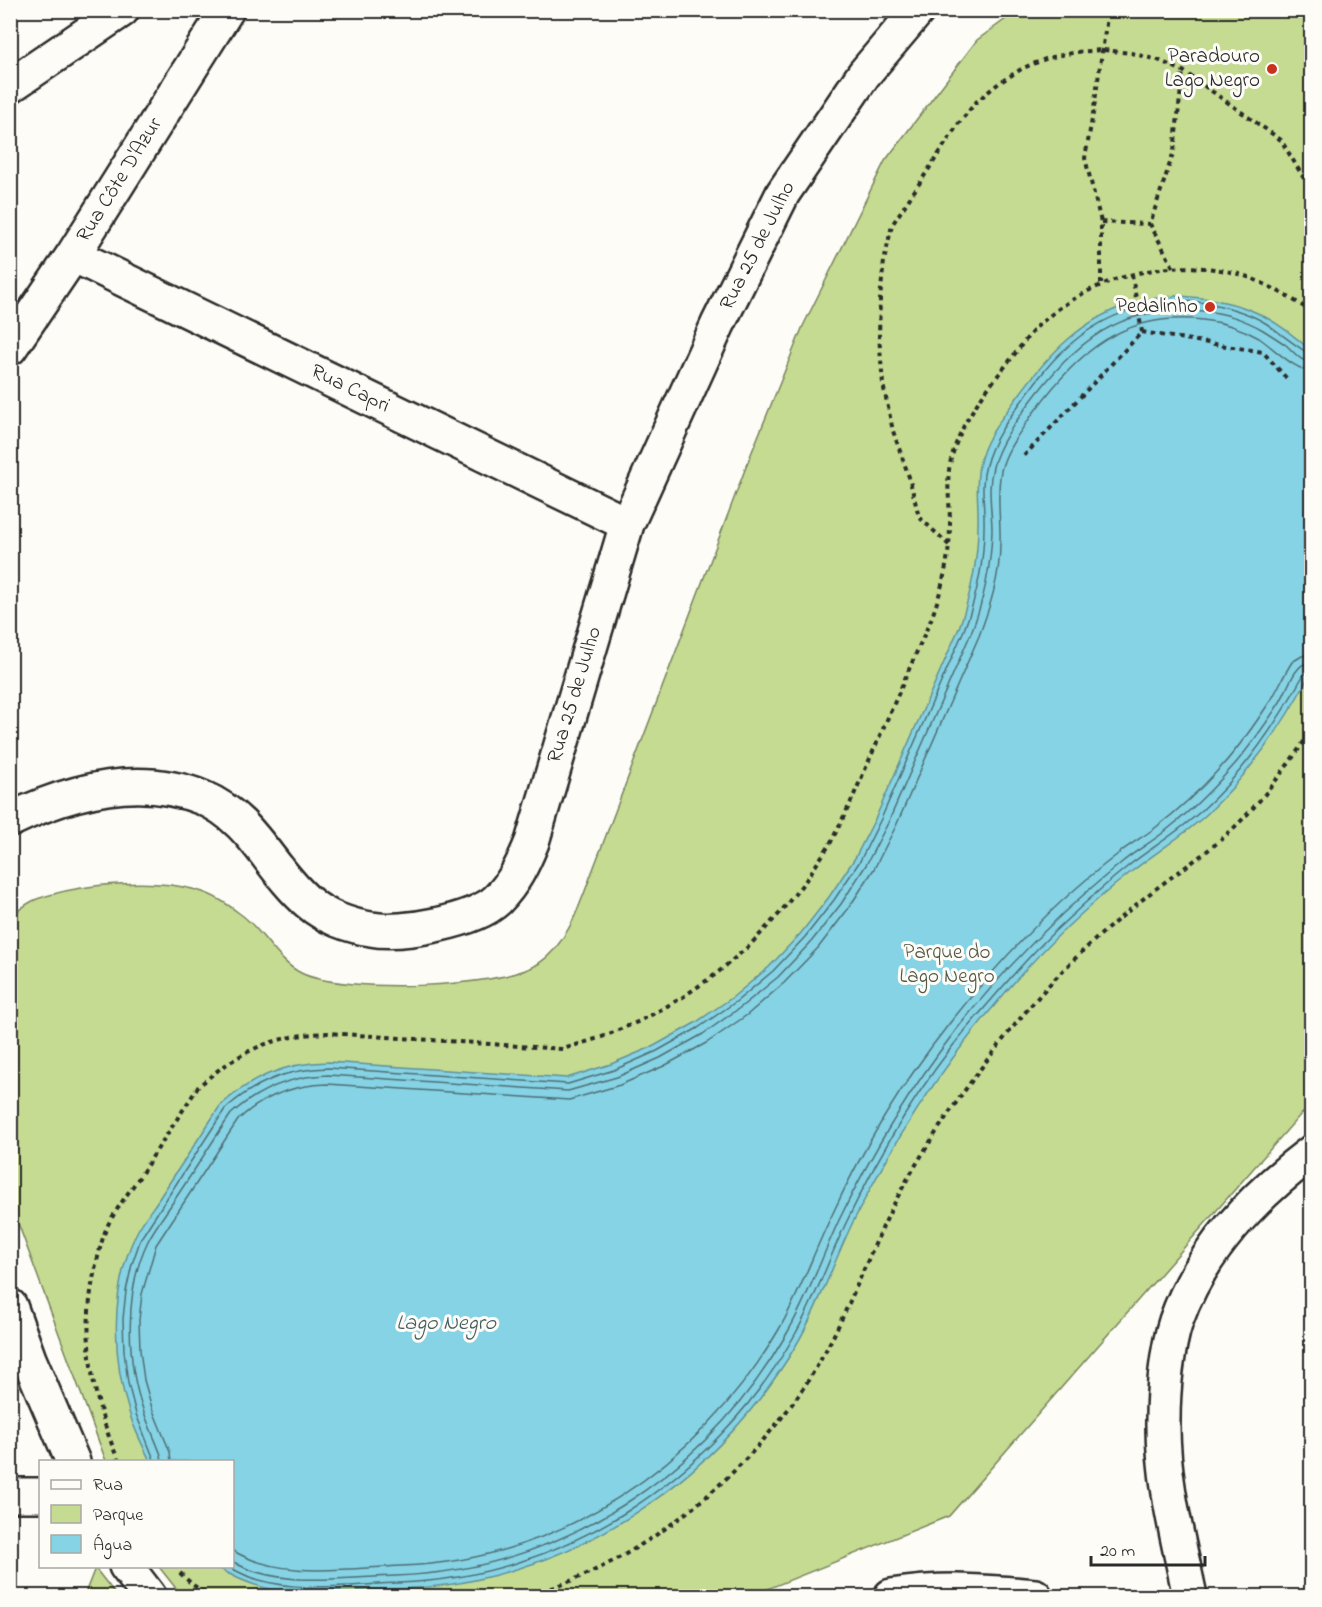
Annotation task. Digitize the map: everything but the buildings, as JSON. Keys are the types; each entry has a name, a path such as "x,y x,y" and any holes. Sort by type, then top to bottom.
{"street":[{"path":"10,86 122,10"},
{"name":"Rua Côte D'Azur","path":"10,348 73,255 227,10"},
{"name":"Rua 25 de Julho","path":"10,820 70,796 110,786 179,790 204,798 235,819 255,839 302,896 310,904 331,916 373,930 401,929 438,924 473,915 496,901 519,874 531,842 627,524 718,324 783,193 864,74 918,10"},
{"name":"Rua Capri","path":"73,255 627,524"},
{"path":"1190,1596 1168,1480 1162,1422 1165,1377 1176,1322 1197,1272 1240,1217 1287,1170 1311,1152"},
{"path":"10,1306 29,1359 73,1460"},
{"path":"10,1495 39,1495"},
{"path":"128,1568 149,1596"},
{"path":"891,1596 973,1590 1035,1596"}],"path":[{"path":"1101,284 1101,222 1085,158 1108,10"},
{"path":"949,545 919,517 909,477 893,431 883,384 879,336 880,299 884,261 892,225 959,123 977,101 999,83 1023,68 1048,58 1076,52 1103,50 1131,53 1183,71 1281,141 1311,192"},
{"path":"1173,267 1150,224 1174,151 1183,71"},
{"path":"1101,222 1150,224"},
{"path":"119,1460 104,1425 94,1390 89,1354 88,1317 98,1254 109,1222 198,1087 217,1070 256,1047 304,1034 328,1033 563,1049 602,1037 642,1020 680,999 716,974 749,946 806,880 830,844 850,804 932,617 946,570 949,545 947,488 952,457 962,428 984,393 1039,325 1069,301 1101,284 1173,267 1210,269 1246,277 1281,292 1311,312"},
{"path":"1132,275 1142,332"},
{"path":"1142,332 1263,352 1289,381"},
{"path":"1024,456 1142,332"},
{"path":"525,1596 583,1575 641,1544 677,1521 712,1492 760,1445 795,1401 825,1353 849,1304 877,1237 910,1174 947,1114 988,1057 1038,998 1091,944 1148,894 1187,868 1239,822 1291,761 1311,730"},
{"path":"175,1568 193,1585 210,1596"}],"green space":[{"name":"Parque do Lago Negro","path":"1017,11 1310,11 1312,13 1311,1108 1301,1114 949,1516 750,1596 182,1596 160,1568 234,1568 234,1460 106,1460 11,1204 11,916 34,900 77,889 146,883 189,888 212,896 235,910 255,927 276,953 301,973 349,984 420,985 490,979 519,972 538,964 549,955 566,933 579,907 749,459 803,326 885,161 977,40"},
{"path":"95,1568 117,1596 84,1596"}],"water":[{"name":"Lago Negro","path":"1175,296 1195,297 1249,309 1280,326 1311,351 1311,672 1265,748 1238,782 1207,814 1112,887 1059,935 1025,970 973,1031 935,1083 900,1137 853,1222 806,1328 769,1386 737,1426 701,1463 662,1495 619,1523 574,1547 526,1566 461,1583 393,1589 277,1591 246,1582 219,1568 234,1568 234,1460 150,1460 134,1427 124,1394 116,1325 121,1279 135,1236 220,1106 256,1080 283,1069 312,1063 328,1062 567,1078 611,1064 654,1046 695,1023 733,997 769,967 801,933 855,858 876,817 959,628 975,564 978,538 979,466 981,456 994,430 1028,382 1069,339 1100,317 1118,308 1147,299"}],"place":[{"name":"Paradouro Lago Negro","path":"1272,69"},
{"name":"Pedalinho","path":"1210,307"}]}
